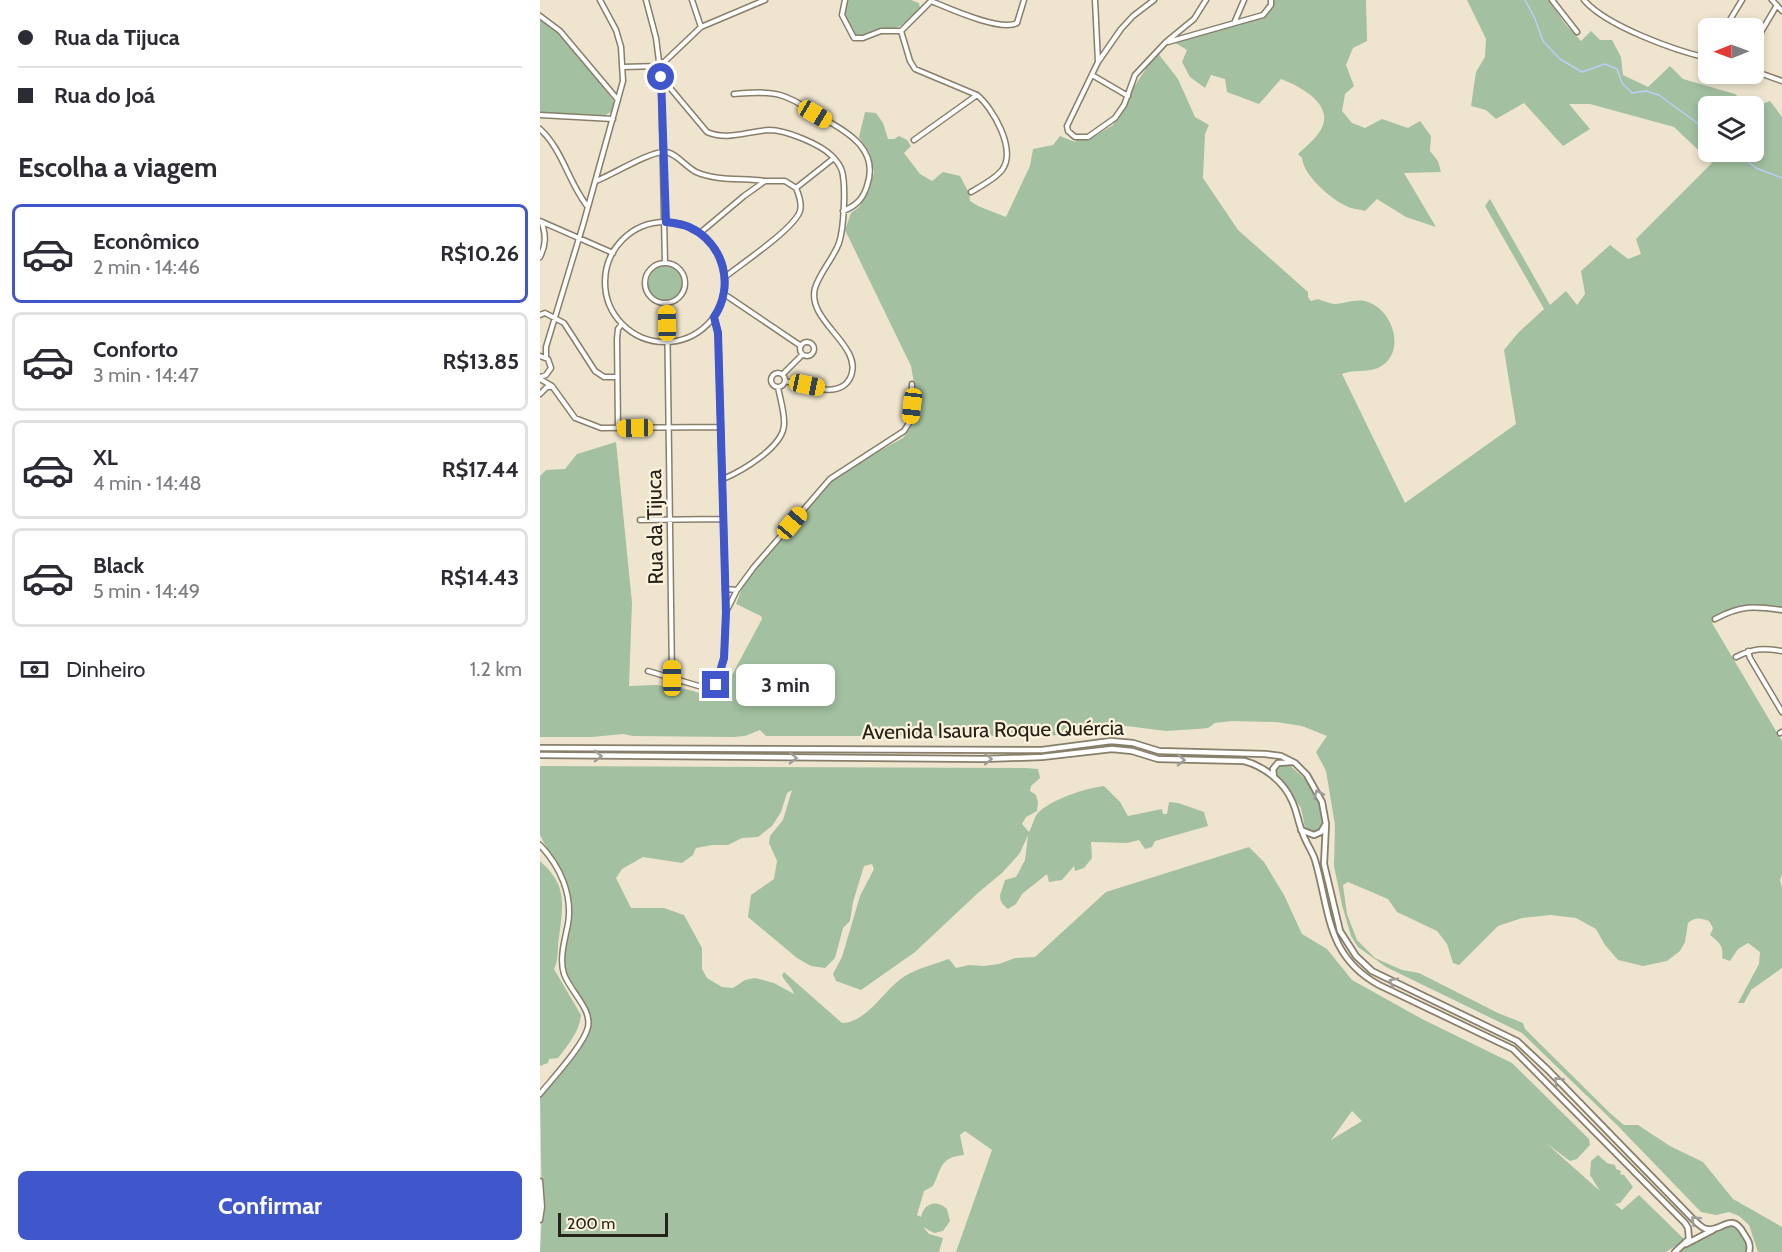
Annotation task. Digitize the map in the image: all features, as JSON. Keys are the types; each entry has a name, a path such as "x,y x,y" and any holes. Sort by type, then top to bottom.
{"main road":[{"name":"Avenida Isaura Roque Quércia","path":"540,748 1042,750 1111,741 1133,743 1159,751 1265,754 1281,756 1295,763"},
{"name":"Avenida Isaura Roque Quércia","path":"540,755 982,759 1042,758 1122,749 1158,759 1244,761 1260,767 1288,792 1301,830 1316,861 1331,929 1351,965 1374,982 1513,1049 1685,1223 1689,1239 1684,1245"},
{"path":"1274,779 1274,769 1278,763 1295,763 1307,775 1318,792 1326,824 1324,864 1340,931 1350,949 1365,966 1396,984 1517,1041 1694,1220 1706,1229 1715,1229"},
{"path":"1301,830 1312,835 1318,834 1326,824"},
{"path":"1675,1252 1726,1223 1736,1224 1741,1228 1749,1242 1749,1252"}],"street":[{"path":"552,387 546,347 588,208 622,81 621,47 616,30 600,0"},
{"path":"646,0 653,23 661,77 668,97 663,151 666,263"},
{"path":"692,0 701,27"},
{"path":"622,67 660,66 701,27 765,0"},
{"path":"845,0 842,15 855,38 863,38 880,31 901,31 930,1 980,19 1008,26 1017,23 1024,0"},
{"path":"1095,0 1098,62"},
{"path":"1154,0 1120,29 1098,62 1067,126 1075,137 1088,137 1115,118 1128,96 1135,75 1166,42 1194,19 1206,0"},
{"path":"1235,22 1244,0"},
{"path":"1166,42 1263,15 1268,10 1271,0"},
{"path":"1552,0 1577,32"},
{"path":"1584,0 1604,17 1644,36 1698,55"},
{"path":"1731,18 1742,0"},
{"path":"1772,0 1782,11"},
{"path":"1764,27 1777,5"},
{"path":"540,16 560,31 618,101"},
{"path":"1185,26 1190,35"},
{"path":"901,31 910,61 915,69 977,95 1002,128 1007,156 1006,165 1001,172 971,192"},
{"path":"1092,75 1128,96"},
{"path":"1764,75 1782,81"},
{"path":"661,77 668,97 707,132 715,136 726,137 770,130 784,132 822,147 834,158 842,173 843,211 838,244 819,278 814,297 823,319 851,357 854,368 847,383 839,389 832,390 785,381"},
{"path":"734,94 771,94 793,100 846,131 860,143 868,161 869,180 859,202 843,211"},
{"path":"914,140 977,95"},
{"path":"540,122 540,115 613,119"},
{"path":"540,129 554,146 578,195 588,208"},
{"path":"595,182 643,158 663,151 671,154 695,172 705,175 785,182 796,188 801,204 796,219 725,277"},
{"path":"796,188 834,158"},
{"path":"750,179 754,189"},
{"path":"700,233 765,181"},
{"path":"578,195 592,193"},
{"path":"541,221 613,253"},
{"path":"540,257 545,247 546,235 541,221"},
{"path":"666,222 682,225 700,233 717,251 722,261 725,277 724,294 714,317 694,335 679,341 667,342 647,340 622,324 612,310 606,293 605,279 613,253 621,242 639,228 666,222"},
{"path":"666,263 678,268 685,285 680,297 666,303 655,301 650,296 646,278 653,267 666,263"},
{"path":"724,294 801,346 802,354"},
{"name":"Rua da Tijuca","path":"666,303 672,678"},
{"path":"540,315 545,313 564,323 595,371 604,377 617,377"},
{"path":"648,671 709,689 716,685 724,658 726,612 723,479 718,333 714,317"},
{"path":"618,428 616,339 618,329 622,324"},
{"path":"801,346 807,342 814,347 811,356 806,357 802,354"},
{"path":"546,347 540,355 546,358"},
{"path":"783,374 802,354"},
{"path":"550,371 540,378 552,387 575,418 601,428 720,427"},
{"path":"723,479 779,441 784,424 778,387 772,383 772,376 778,372 783,374"},
{"path":"783,374 785,381"},
{"path":"778,387 785,381"},
{"path":"726,612 737,590 753,567 830,479 904,431 910,420 912,384"},
{"path":"540,394 547,387 552,387"},
{"path":"640,520 723,519"},
{"path":"725,589 737,590"},
{"path":"1715,619 1733,609 1750,607 1782,610"},
{"path":"1736,657 1760,648 1782,651"},
{"path":"1748,651 1782,712"},
{"path":"540,845 553,861 566,886 569,922 565,939 564,972 587,1014 588,1022 587,1030 579,1044 540,1094"},
{"path":"540,1180 542,1207 540,1220"}],"green space":[{"path":"846,0 911,0 919,3 920,8 902,25 893,29 875,30 856,37 843,17"},
{"path":"1270,0 1366,0 1367,41 1353,48 1346,65 1354,86 1345,94 1342,111 1352,123 1365,128 1382,119 1408,128 1420,121 1431,136 1430,151 1438,161 1441,172 1404,173 1436,227 1406,217 1377,199 1365,211 1348,207 1319,186 1307,172 1298,154 1318,134 1324,115 1315,99 1299,87 1281,79 1259,104 1227,92 1225,79 1211,75 1205,88 1190,77 1182,62 1187,50 1174,42 1263,15 1270,5"},
{"path":"1467,0 1548,0 1581,41 1591,31 1600,40 1612,40 1621,57 1623,75 1648,87 1670,66 1683,79 1737,96 1698,96 1698,150 1674,127 1590,104 1569,104 1590,129 1563,146 1524,103 1496,119 1486,110 1471,106 1476,72 1485,57 1486,39"},
{"path":"540,19 550,25 579,56 613,100 614,110 604,116 540,113"},
{"path":"1157,52 1178,79 1195,117 1209,125 1205,134 1203,178 1238,230 1308,292 1311,301 1318,299 1336,304 1368,302 1385,314 1390,323 1394,333 1394,343 1387,362 1378,368 1342,374 1405,503 1516,424 1504,350 1518,333 1544,309 1485,206 1490,199 1550,305 1566,291 1577,305 1585,294 1581,271 1610,245 1628,259 1641,254 1636,239 1712,163 1764,162 1764,103 1770,101 1782,117 1782,614 1746,611 1731,614 1712,623 1782,741 1782,874 1780,880 1782,888 1782,968 1751,990 1744,1003 1738,1003 1759,964 1760,952 1748,943 1738,949 1730,961 1722,958 1720,945 1710,935 1713,928 1709,921 1696,919 1688,923 1685,942 1680,951 1667,961 1643,966 1618,960 1605,945 1596,929 1576,918 1551,915 1522,918 1498,926 1459,965 1453,963 1447,944 1437,931 1397,912 1388,899 1348,882 1343,885 1347,914 1357,940 1375,958 1402,970 1419,973 1498,1013 1523,1023 1525,1029 1624,1125 1638,1125 1670,1146 1703,1162 1733,1199 1782,1227 1782,1252 1758,1252 1749,1225 1739,1216 1729,1212 1716,1215 1701,1212 1617,1125 1522,1033 1386,967 1358,947 1351,936 1342,905 1334,866 1335,825 1326,771 1316,752 1327,736 1302,726 1276,722 1232,721 1215,723 1208,728 1197,729 1166,731 1119,725 1075,734 1045,736 766,736 760,730 745,736 733,737 623,734 592,737 540,737 540,476 546,470 565,469 577,454 616,442 632,603 629,686 656,685 686,689 719,699 762,619 761,616 736,604 745,581 828,483 903,438 913,424 916,394 911,366 845,230 851,213 859,207 869,191 874,172 870,153 859,137 865,112 876,113 883,123 888,139 899,136 907,140 911,146 904,153 920,174 932,181 943,172 960,176 969,193 970,201 1006,217 1030,166 1033,149 1053,145 1060,136 1075,142 1077,139 1090,139 1113,125 1128,96"},
{"path":"666,266 679,271 684,284 679,297 666,302 653,297 648,284 653,271"},
{"path":"1287,763 1305,779 1320,802 1324,824 1315,835 1306,832 1301,808 1275,774 1275,768 1279,764"},
{"path":"540,766 1038,769 1040,778 1031,786 1030,791 1036,795 1037,811 1026,817 1022,824 1029,832 1037,814 1050,804 1078,792 1104,786 1120,802 1128,816 1162,809 1163,814 1167,814 1169,802 1204,812 1208,826 1155,841 1152,847 1145,849 1139,840 1127,843 1091,842 1092,858 1084,868 1075,871 1074,866 1062,880 1049,882 1047,874 1022,894 1016,904 1008,909 1001,902 1001,893 1005,880 1016,877 1025,860 1028,835 1020,853 1002,873 915,952 861,990 836,981 833,974 842,957 860,896 874,869 872,864 864,866 850,921 843,928 835,958 825,968 811,966 797,958 748,917 751,895 774,879 777,861 769,843 770,836 783,820 792,790 787,793 781,812 772,826 758,837 742,838 728,845 696,848 693,855 682,863 643,857 622,869 616,878 631,908 664,908 684,915 702,948 702,969 707,978 722,987 733,988 745,980 755,978 774,983 794,994 782,975 784,972 842,1023 860,1017 898,981 915,971 949,959 956,968 999,964 1015,958 1035,957 1106,892 1249,847 1264,862 1284,895 1302,934 1327,949 1352,980 1422,1019 1512,1063 1589,1139 1590,1145 1577,1159 1570,1161 1546,1143 1600,1191 1590,1175 1591,1161 1598,1155 1607,1163 1615,1165 1616,1169 1621,1171 1620,1174 1624,1175 1633,1187 1620,1203 1615,1204 1622,1210 1639,1195 1685,1240 1666,1252 956,1252 992,1150 965,1131 960,1135 964,1155 950,1158 943,1164 933,1186 924,1191 917,1215 921,1217 925,1208 935,1203 947,1209 950,1221 943,1231 934,1233 923,1227 929,1234 943,1238 939,1252 540,1252 542,1214 540,1094 587,1031 587,1014 573,992 563,967 569,922 566,886 540,835","holes":["1352,1111 1362,1121 1331,1140"]},
{"path":"540,861 555,879 562,896 562,915 554,969 581,1015 576,1032 558,1058 549,1059 548,1063 540,1066"},
{"path":"1725,1225 1737,1228 1742,1234 1748,1245 1745,1252 1677,1252"}],"waterway":[{"path":"1525,0 1543,41 1560,59 1582,72 1605,64 1617,69 1622,83 1632,93 1646,91 1659,95 1698,124"},
{"path":"1748,162 1756,168 1782,178"}],"route":[{"path":"661,77 666,222 691,228 710,242 722,261 725,277 723,298 714,317 718,333 726,612 724,658 716,685"}]}
